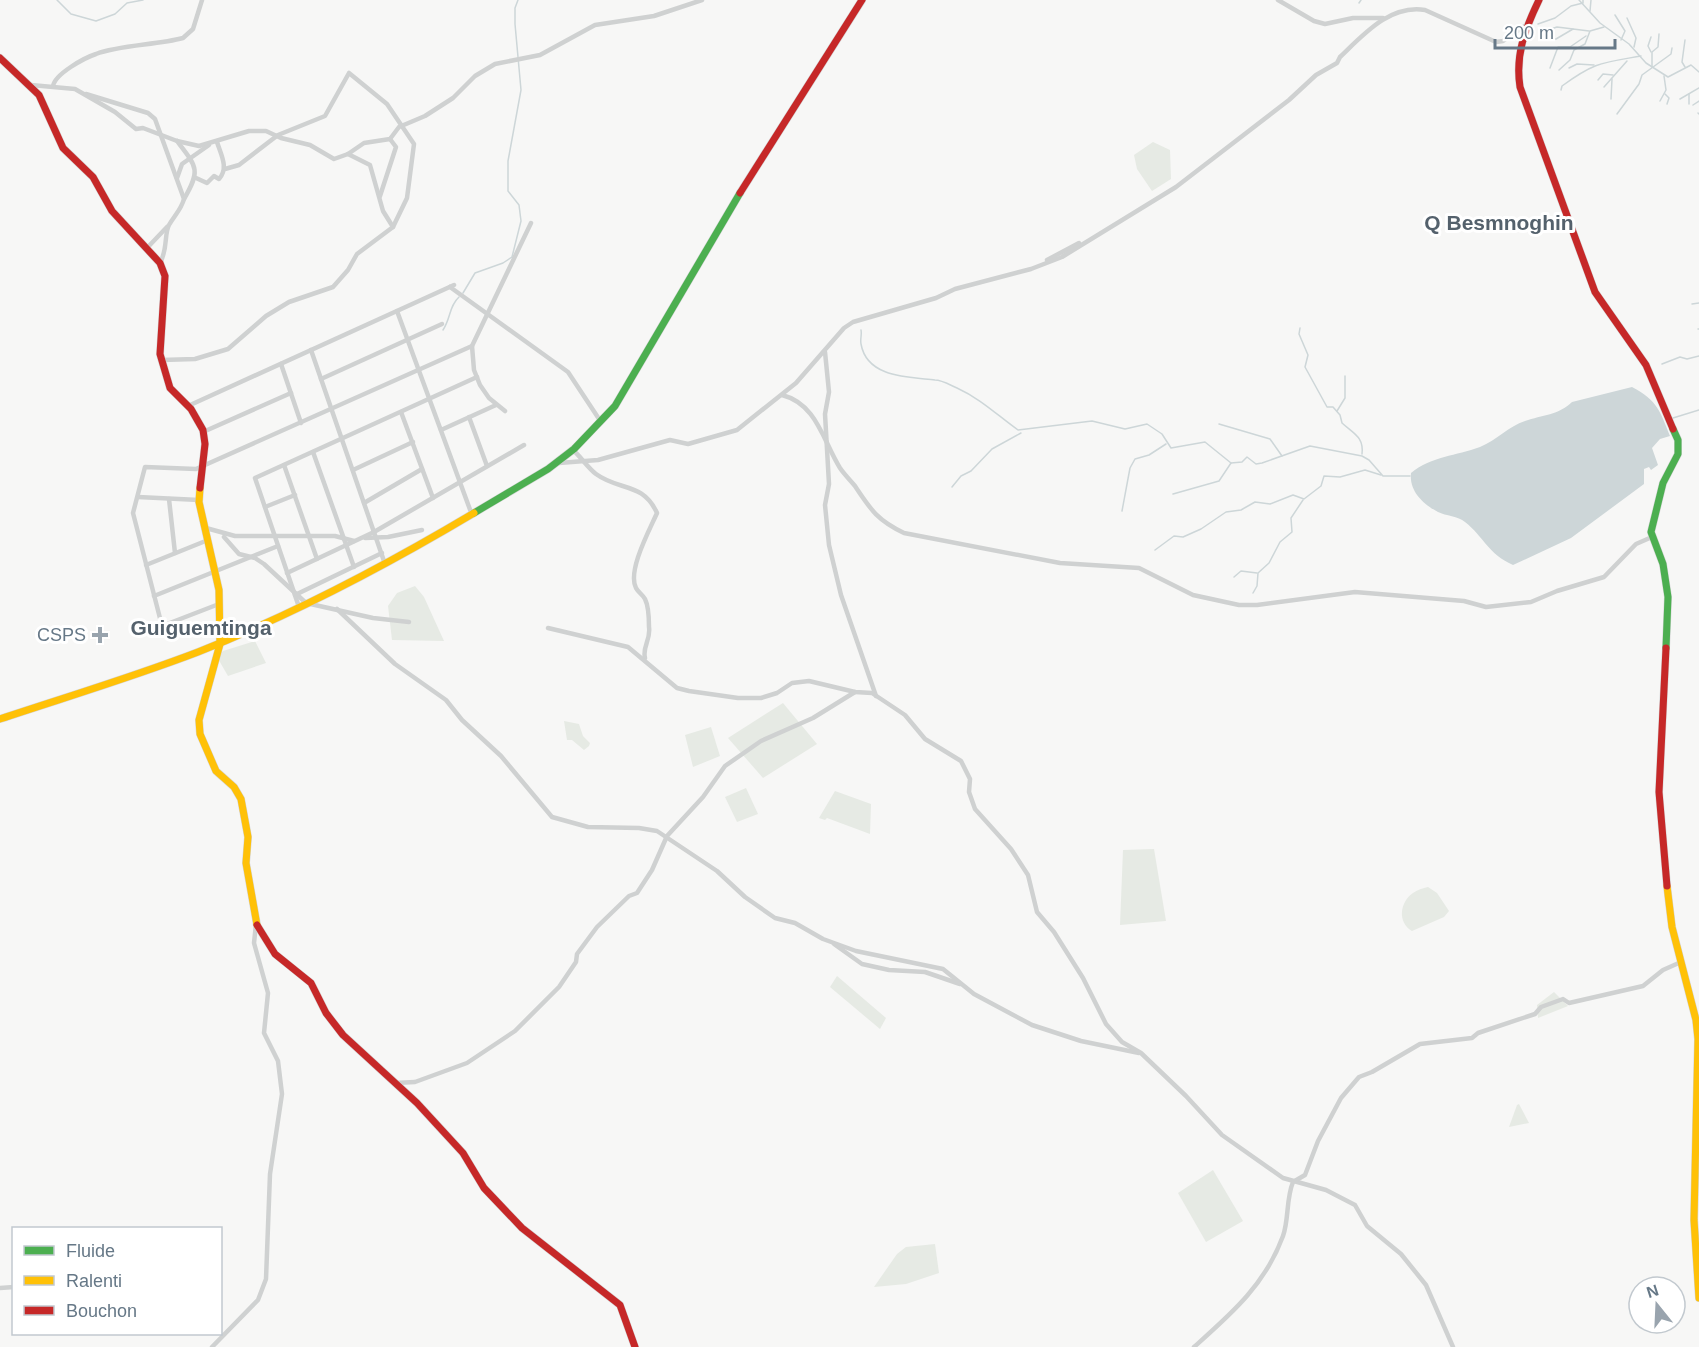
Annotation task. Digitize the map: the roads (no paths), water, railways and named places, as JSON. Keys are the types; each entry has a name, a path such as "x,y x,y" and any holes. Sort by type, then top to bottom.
{"street":[{"path":"54,86 55,80 63,72 95,54 183,38 193,29 202,0"},
{"path":"31,85 71,87 115,111 136,129 143,128 177,141 199,146 256,130 266,130 310,145 331,159 348,154 364,143 390,139 402,124 425,116 453,99 475,76 495,64 540,55 595,25 654,16 702,0"},
{"path":"0,718 220,644 385,564 472,515 556,464 573,450 615,406 749,178 862,0"},
{"path":"1278,0 1314,21 1325,24 1353,18 1384,18 1414,8 1425,10 1496,42 1503,41 1526,25"},
{"path":"1539,0 1526,25 1517,55 1517,72 1563,207 1599,302 1646,365 1678,440 1678,453 1666,475 1656,507 1652,537 1664,564 1668,597 1659,792 1669,913 1696,1020 1698,1039 1694,1220 1699,1298"},
{"path":"556,464 643,450 670,441 688,444 714,438 747,424 782,395 825,352 844,328 853,322 1038,266 1062,256 1158,199 1192,175 1264,116 1289,100 1316,75 1337,63 1353,45 1384,18"},
{"path":"0,59 31,85 42,101 53,131 63,148 93,177 112,211 160,264 165,280 160,339 162,360 170,388 188,406 203,432 200,500 215,571 220,644 200,720 200,734 216,771 234,787 241,799 248,837 246,863 256,923 254,943 268,993 264,1033 278,1061 282,1094 270,1174 266,1279 258,1300 212,1347"},
{"path":"162,360 195,358 228,349 266,316 289,302 333,287 348,270 357,254 393,226 407,198 415,147 387,104 349,73 325,116 278,135 239,165 225,169"},
{"path":"81,92 148,113 155,119 184,200"},
{"path":"380,196 396,147 390,139"},
{"path":"147,248 177,216 196,178 190,158 177,141"},
{"path":"196,178 209,182 214,176 221,178 225,169 217,142"},
{"path":"177,178 182,164 211,144"},
{"path":"348,154 370,165 383,211 393,226"},
{"path":"505,411 496,405 477,377 472,346 531,223"},
{"path":"160,264 166,252 167,227"},
{"path":"188,406 452,286 568,372 602,422"},
{"path":"397,311 472,515"},
{"path":"321,379 442,324"},
{"path":"219,604 162,626 134,513 145,467 196,470 472,346"},
{"path":"311,350 385,564"},
{"path":"825,352 829,392 825,414 829,484 825,505 830,545 841,595 876,696"},
{"path":"280,364 302,423"},
{"path":"295,595 255,478 477,377"},
{"path":"203,432 291,393"},
{"path":"782,395 794,398 804,406 841,469 869,508 883,522 904,533 1060,563 1139,568 1193,595 1239,605 1257,605 1355,592 1464,601 1486,607 1531,602 1557,591 1604,577 1636,544 1652,537"},
{"path":"441,430 496,405"},
{"path":"401,412 433,498"},
{"path":"469,417 488,466"},
{"path":"353,470 412,442"},
{"path":"375,535 524,445"},
{"path":"573,450 595,473 609,481 640,491 657,513 638,554 634,581 646,601 648,613 651,638 644,649 646,660"},
{"path":"313,452 354,567"},
{"path":"284,465 317,559"},
{"path":"364,503 422,469"},
{"path":"265,507 295,495"},
{"path":"138,497 200,500"},
{"path":"169,499 175,553"},
{"path":"206,528 229,539 239,554 255,558 264,564 303,605 409,622"},
{"path":"288,573 345,543 375,535 422,530"},
{"path":"220,534 335,536 345,543"},
{"path":"146,565 208,540"},
{"path":"154,596 278,546"},
{"path":"295,595 382,553"},
{"path":"337,609 395,664 446,700 462,720 501,756 552,817 588,827 639,828 668,836 717,871 756,906 775,918 795,923 832,942 862,964 889,970 925,972 963,985"},
{"path":"548,628 583,634 628,647 677,688 719,696 761,698 798,682 809,681 855,692 872,693 905,715 925,739 961,761 969,779 969,792 975,809 1011,849 1028,875 1037,912 1054,932 1083,978 1101,1017 1122,1042 1141,1053 1186,1096 1214,1129 1283,1178 1326,1190 1355,1205 1367,1226 1401,1254 1426,1285 1453,1347"},
{"path":"395,1083 415,1082 466,1064 523,1024 569,974 577,954 593,931 629,896 637,893 649,875 668,836 703,797 725,766 761,741 813,718 855,692"},
{"path":"256,923 275,954 311,983 326,1013 343,1035 395,1083 463,1153 484,1188 522,1228 620,1305 635,1347"},
{"path":"832,942 872,955 896,957 943,969 983,999 1032,1025 1081,1041 1141,1053"},
{"path":"1194,1347 1236,1311 1265,1269 1282,1237 1293,1182 1305,1175 1318,1141 1341,1098 1362,1075 1372,1072 1420,1044 1472,1038 1478,1033 1535,1014 1541,1007 1563,999 1569,1003 1634,988 1681,962"}],"waterway":[{"path":"57,0 71,14 96,21 115,14 127,3 143,0"},
{"path":"463,293 475,273 503,263 512,257 521,221 519,205 508,191 508,161 521,90 515,24 515,8 518,0"},
{"path":"1579,0 1600,23 1629,44 1646,63 1668,77 1691,65 1699,72"},
{"path":"1538,24 1555,18 1571,6 1583,3 1583,0"},
{"path":"1590,11 1591,0"},
{"path":"1615,15 1625,31 1621,40"},
{"path":"1627,18 1636,38 1634,47"},
{"path":"1548,30 1557,27 1573,29"},
{"path":"1559,70 1570,60 1574,50 1585,44 1590,31 1604,27"},
{"path":"1545,39 1556,39 1573,29 1589,31"},
{"path":"1652,67 1652,52 1658,47 1659,34"},
{"path":"1550,68 1558,47 1570,47 1586,36"},
{"path":"1651,37 1648,46 1651,52"},
{"path":"1685,40 1682,62 1685,67"},
{"path":"1617,114 1639,84 1642,75 1671,54 1672,48"},
{"path":"1561,90 1562,86 1591,68 1607,62 1641,56"},
{"path":"1604,87 1627,61"},
{"path":"1569,68 1577,64 1594,65"},
{"path":"1598,80 1603,74 1613,75"},
{"path":"1660,101 1666,90 1664,76"},
{"path":"1611,99 1612,79"},
{"path":"1680,99 1699,88"},
{"path":"1665,94 1669,98 1667,104"},
{"path":"1689,94 1689,104"},
{"path":"1693,105 1699,101"},
{"path":"443,330 453,304 459,297"},
{"path":"1692,304 1699,303"},
{"path":"1300,328 1299,334 1308,355 1305,367 1327,407 1333,407 1340,415 1342,423 1360,440 1362,454"},
{"path":"861,330 861,344 865,355 871,364 880,370 890,374 946,383 974,397 1018,430 1092,421 1125,429 1147,424 1162,434 1171,448 1205,442 1231,463 1242,462 1247,457 1256,464 1262,463 1310,446 1362,456 1369,460 1383,476 1410,476"},
{"path":"1662,364 1680,357 1687,359 1699,356"},
{"path":"1337,411 1345,398 1345,376"},
{"path":"1673,418 1699,410"},
{"path":"1219,424 1270,439 1282,456"},
{"path":"952,487 992,449 1021,433"},
{"path":"1122,511 1130,468 1135,459 1149,455 1166,444"},
{"path":"1173,494 1219,481 1231,463"},
{"path":"1155,550 1174,536 1183,537 1201,529 1226,512 1241,510 1255,502 1270,504 1293,495 1304,499 1321,486 1324,476 1340,477 1365,470 1381,475"},
{"path":"1253,593 1257,586 1258,573 1269,563 1280,542 1292,532 1291,518 1303,500"},
{"path":"1234,577 1241,571 1257,573"}],"place":[{"name":"CSPS","path":"100,635"}],"district":[{"name":"Q Besmnoghin","path":"1499,223"},
{"name":"Guiguemtinga","path":"201,628"}]}
